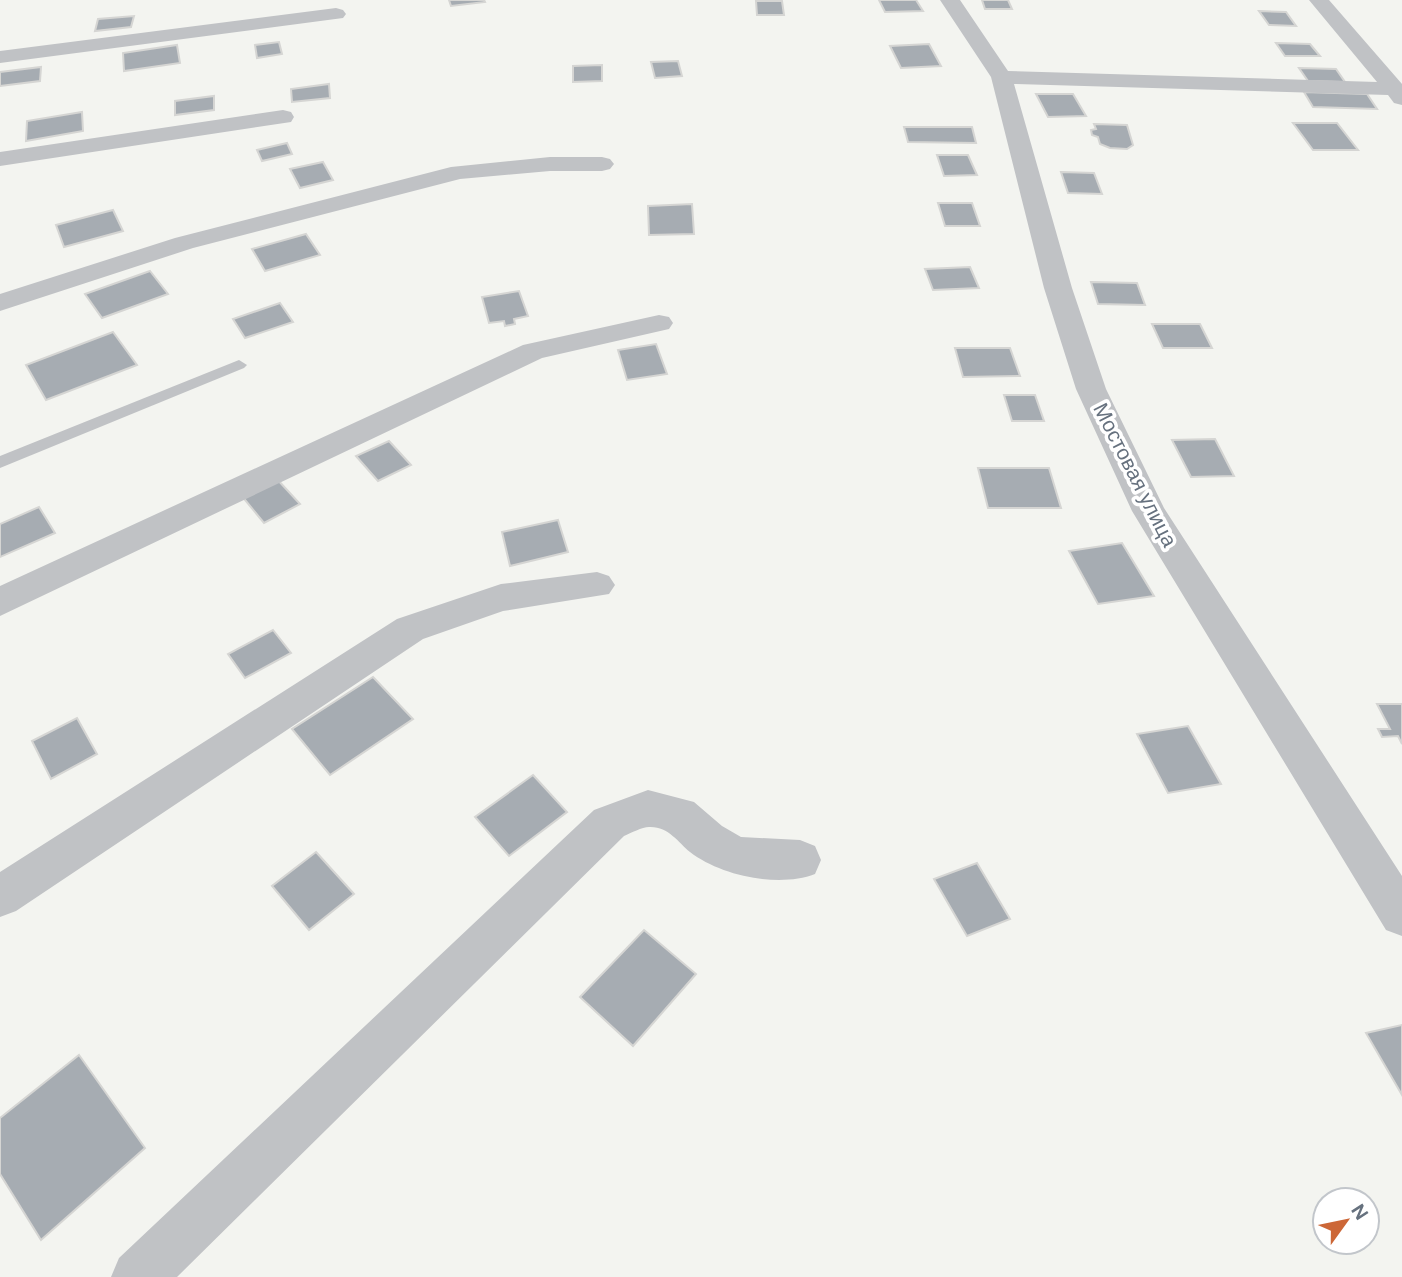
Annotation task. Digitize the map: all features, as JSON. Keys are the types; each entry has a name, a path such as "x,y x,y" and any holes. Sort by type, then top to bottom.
{"street":[{"name":"Мостовая улица","path":"950,0 1002,77 1058,288 1091,389 1143,499 1402,915"},
{"path":"1319,0 1398,94"},
{"path":"0,57 336,14"},
{"path":"1002,77 1398,94"},
{"path":"0,159 283,117"},
{"path":"0,303 184,243 459,173 551,164 602,164"},
{"path":"0,603 533,351 659,323"},
{"path":"0,896 410,629 500,598 597,585"},
{"path":"138,1277 609,823 648,808 679,814 707,840 736,856 800,860"}],"lane":[{"path":"0,462 239,365"}],"building":[{"path":"449,0 484,0 485,2 451,6"},
{"path":"879,0 916,0 923,11 885,12"},
{"path":"982,0 1008,0 1012,9 985,9"},
{"path":"756,1 782,1 784,15 757,15"},
{"path":"1259,11 1286,12 1296,26 1269,25"},
{"path":"134,16 131,27 95,31 98,19"},
{"path":"279,42 282,54 257,58 255,45"},
{"path":"1276,43 1310,44 1320,56 1285,56"},
{"path":"929,44 941,66 901,68 890,46"},
{"path":"177,45 180,63 124,71 123,53"},
{"path":"678,61 682,76 655,78 651,62"},
{"path":"602,65 602,81 573,82 573,66"},
{"path":"41,67 40,81 0,86 0,72"},
{"path":"1299,68 1336,69 1345,82 1308,81"},
{"path":"329,84 330,98 292,102 291,89"},
{"path":"1304,92 1367,94 1377,109 1313,107"},
{"path":"1036,94 1073,94 1086,116 1048,117"},
{"path":"214,96 214,110 175,115 175,101"},
{"path":"82,112 83,131 26,141 27,121"},
{"path":"1293,123 1337,123 1358,150 1313,150"},
{"path":"1094,124 1127,125 1133,145 1127,149 1110,148 1100,144 1098,137 1092,135 1091,130 1096,129"},
{"path":"904,127 972,127 976,143 908,142"},
{"path":"287,143 292,154 262,161 257,150"},
{"path":"937,155 968,155 977,175 944,176"},
{"path":"323,162 333,180 300,188 290,169"},
{"path":"1061,172 1094,173 1102,194 1068,193"},
{"path":"938,203 972,203 980,226 945,226"},
{"path":"692,204 694,234 649,235 648,206"},
{"path":"113,210 123,231 64,247 56,225"},
{"path":"306,234 320,255 265,271 252,249"},
{"path":"970,267 979,288 933,290 925,269"},
{"path":"150,271 168,294 102,318 85,294"},
{"path":"1091,282 1137,283 1145,305 1098,304"},
{"path":"519,291 528,316 514,319 515,324 505,326 504,321 489,323 482,297"},
{"path":"280,303 293,322 245,338 233,319"},
{"path":"1152,324 1200,324 1212,348 1163,348"},
{"path":"113,332 137,365 46,400 26,365"},
{"path":"656,344 667,374 627,380 618,350"},
{"path":"955,348 1010,348 1020,376 963,377"},
{"path":"1004,395 1035,395 1044,421 1012,421"},
{"path":"1215,439 1234,476 1191,477 1172,440"},
{"path":"389,441 411,465 378,481 356,456"},
{"path":"978,468 1049,468 1061,508 988,508"},
{"path":"276,478 300,504 264,523 241,495"},
{"path":"39,507 55,533 0,557 0,524"},
{"path":"558,520 568,552 510,566 502,532"},
{"path":"1122,543 1154,596 1098,604 1069,551"},
{"path":"273,630 291,653 245,678 228,654"},
{"path":"373,677 413,719 330,775 292,729"},
{"path":"1377,704 1402,704 1402,744 1398,736 1382,737 1378,729 1390,729"},
{"path":"77,718 97,754 51,779 32,741"},
{"path":"1188,726 1221,784 1168,793 1137,734"},
{"path":"533,775 567,812 509,856 475,817"},
{"path":"316,852 354,894 309,930 272,886"},
{"path":"977,863 1010,919 967,936 934,879"},
{"path":"644,930 696,974 633,1046 580,997"},
{"path":"1402,1025 1402,1095 1366,1033"},
{"path":"79,1055 145,1148 41,1240 0,1174 0,1118"}]}
